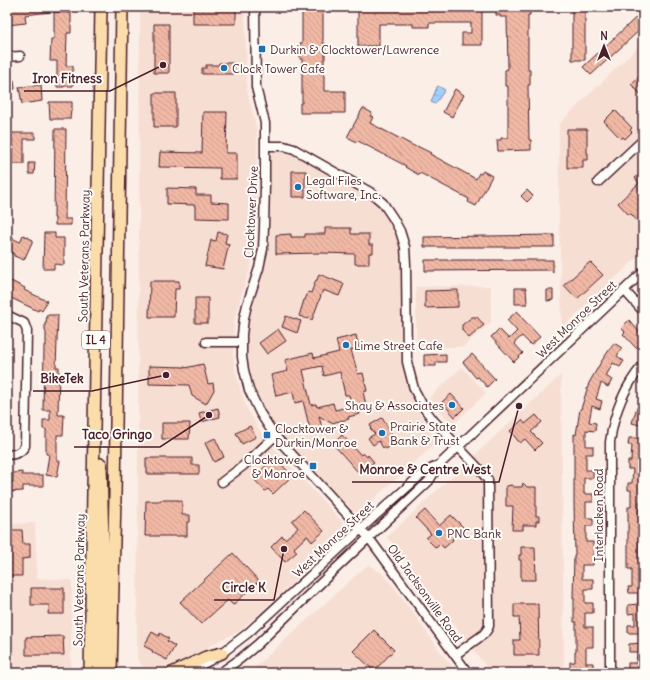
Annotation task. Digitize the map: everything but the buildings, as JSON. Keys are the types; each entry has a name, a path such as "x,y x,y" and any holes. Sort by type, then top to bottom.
{"highway":[{"name":"South Veterans Parkway","path":"90,673 101,7"},
{"path":"117,7 122,34"},
{"name":"IL 4","path":"111,673 122,7"},
{"path":"94,418 100,442 102,499 103,545 100,673"},
{"path":"85,673 88,469 94,445"},
{"path":"172,673 206,656 222,653"},
{"path":"112,657 116,673"}],"street":[{"name":"Clocktower Drive","path":"255,7 256,81 265,123 266,146 264,227 263,249 259,268 244,318 242,342 244,370 249,390 260,413 275,436 361,529"},
{"path":"7,57 20,56"},
{"path":"598,182 643,140"},
{"path":"266,146 284,146 294,149 370,192 383,203 400,230 405,247 406,264 406,352 410,377 416,395 434,421 488,480 489,626 478,639 455,655"},
{"name":"West Monroe Street","path":"220,673 258,644 315,588 429,481 439,465 643,272"},
{"path":"624,290 643,311"},
{"path":"7,315 24,323 27,331 25,446 16,454 7,455"},
{"path":"206,342 242,342"},
{"name":"Interlacken Road","path":"610,673 610,442 614,420 624,394 643,365"},
{"path":"222,482 243,466 275,436"},
{"name":"West Monroe Street","path":"186,673 222,653 248,633 423,473 439,465"},
{"name":"Old Jacksonville Road","path":"361,529 468,673"}],"shaded area":[{"path":"140,7 245,7 247,90 257,130 256,217 253,256 234,323 233,352 235,369 247,409 264,437 346,526 342,536 238,632 220,640 183,662 156,673 149,673 137,659"},
{"path":"643,42 643,252 562,328 559,218 559,124"},
{"path":"274,152 294,154 368,197 387,217 394,230 399,245 401,269 402,364 409,392 414,404 439,440 357,514 284,439 260,403 252,381 246,338 248,323 268,252 270,227 270,155"},
{"path":"491,286 491,322 463,347 416,347 416,287"},
{"path":"462,367 486,393 453,425 433,405 429,398"},
{"path":"561,375 564,673 491,673 387,537"},
{"path":"35,523 37,578 72,580 71,673 7,673 7,524"},
{"path":"369,564 382,573 394,587 456,673 249,673 357,574"}],"water":[{"path":"438,86 445,90 435,104 431,102"}],"place":[{"name":"Durkin & Clocktower/Lawrence","path":"262,49"},
{"name":"Iron Fitness","path":"163,65"},
{"name":"Clock Tower Cafe","path":"224,68"},
{"name":"Legal Files Software, Inc.","path":"298,187"},
{"name":"Lime Street Cafe","path":"346,345"},
{"name":"BikeTek","path":"166,375"},
{"name":"Shay & Associates","path":"452,405"},
{"name":"Monroe & Centre West","path":"519,406"},
{"name":"Taco Gringo","path":"209,415"},
{"name":"Prairie State Bank & Trust","path":"382,433"},
{"name":"Clocktower & Durkin/Monroe","path":"267,435"},
{"name":"Clocktower & Monroe","path":"313,466"},
{"name":"PNC Bank","path":"439,533"},
{"name":"Circle K","path":"284,549"}]}
